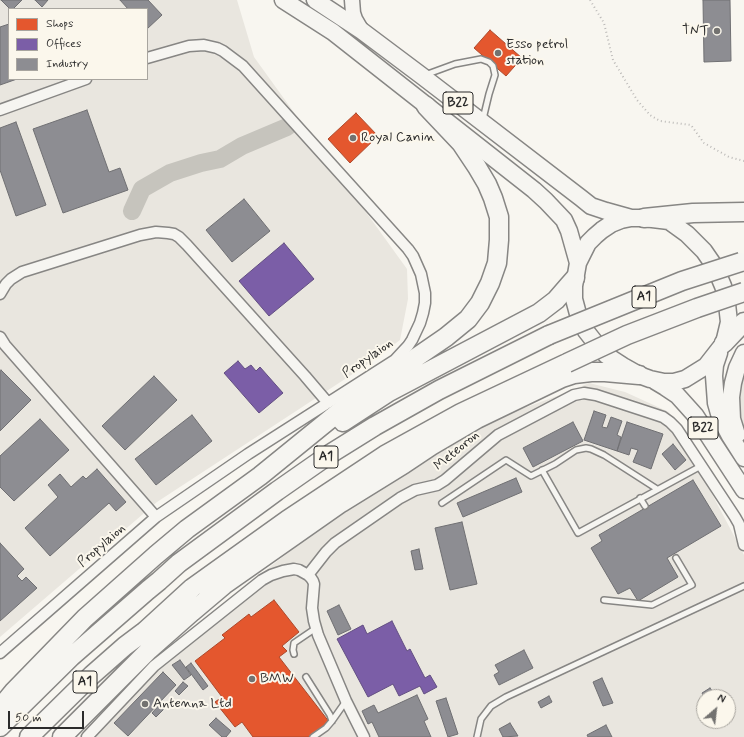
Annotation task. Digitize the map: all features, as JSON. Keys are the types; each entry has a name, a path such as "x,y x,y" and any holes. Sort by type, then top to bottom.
{"highway":[{"path":"0,708 14,691 85,618 125,582 187,530 260,476 360,394 446,337 468,319 480,303 490,283 497,263 499,217 493,198 478,167 461,143 426,106"},
{"path":"637,218 693,213 744,212"},
{"name":"A1","path":"0,727 71,657 179,563 330,454 438,390 549,335 682,281 743,261"},
{"path":"260,476 389,392 539,312 556,300 569,286 576,270"},
{"name":"A1","path":"29,737 92,675 125,646 145,631 192,588 287,520 385,455 461,413 567,362 627,335 744,292"},
{"path":"722,346 744,322"},
{"path":"62,737 149,650 224,586 341,503 438,442 477,419 574,374 605,372 645,377"},
{"path":"50,737 117,681"}],"main road":[{"name":"B22","path":"283,0 333,32 534,190 552,206 564,220 569,231 576,270 574,299 578,314 586,331 606,354 623,366 665,387 683,401 695,415 744,490"},
{"name":"B22","path":"315,0 422,76 591,206 606,212 637,218 669,221 687,234 704,251 715,267 722,281 728,308 729,322 715,365 714,376 716,403 723,424 744,458"},
{"path":"352,0 353,13 362,32"},
{"name":"B22","path":"576,270 588,243 595,236 611,224 620,220 637,218"},
{"name":"B22","path":"645,377 664,382 674,382 685,379 706,366 722,346"},
{"path":"744,353 737,368 733,382 730,406 732,419 744,458"}],"street":[{"name":"Propylaion","path":"1,650 156,517 248,454 395,360 412,340 423,313 425,293 421,274 408,249 243,66 223,51 204,45 189,46 148,58"},
{"path":"0,110 83,80"},
{"path":"0,294 11,279 22,272 140,235 156,232 174,234 188,245 328,403"},
{"path":"0,337 5,345 156,517"},
{"name":"Meteoron","path":"308,575 335,543 400,498 415,490 433,487 441,483 498,435 574,395 584,394 592,394 654,414 663,417 670,422 677,429 737,520 744,545"},
{"path":"87,737 154,666 262,580 271,575 294,569 308,575 314,584 312,608 316,628 346,701 364,737"}],"lane":[{"path":"422,76 455,64 481,59 489,62 493,66 495,75 483,122"},
{"path":"442,503 506,460 531,476 555,464 576,450 586,448 604,455 657,489"},
{"path":"542,470 578,533 701,466"},
{"path":"640,498 645,506"},
{"path":"604,600 652,605 692,585 676,558"},
{"path":"477,737 481,719 491,706 506,697 744,586"},
{"path":"294,654 294,643 316,628"},
{"path":"306,677 330,715 332,721"},
{"path":"313,737 326,728 346,701"}],"path":[{"path":"590,0 604,23 613,60 637,100 650,115 660,121 691,125 704,143 729,157 744,161"}],"shaded area":[{"path":"0,0 237,0 254,57 407,269 408,299 400,340 368,364 157,502 0,637"},
{"path":"744,359 744,445 741,442 733,378"},
{"path":"589,383 625,392 669,412 744,555 744,737 79,737 144,666 355,500 502,416"}],"building: Shops":[{"name":"Esso petrol station","path":"490,30 522,58 506,76 474,48"},
{"name":"Royal Canin","path":"356,113 378,136 350,163 328,139"},
{"name":"BMW","path":"274,600 299,632 282,646 287,651 279,657 330,723 311,737 253,737 242,722 235,727 215,702 222,697 195,661 225,638 222,635 249,614 251,617"}],"building: Offices":[{"path":"284,243 314,279 269,316 239,281"},
{"path":"238,361 245,369 251,365 256,371 260,367 283,393 259,413 224,373"},
{"path":"392,621 407,651 410,649 425,678 430,675 437,687 424,694 420,686 399,696 393,684 368,697 337,639 363,625 367,634"}],"building: Industry":[{"path":"1,0 22,0 14,8 9,8"},
{"path":"35,0 48,0 42,7"},
{"path":"120,0 148,0 162,15 148,28 148,8 127,8"},
{"name":"TNT","path":"703,0 730,0 731,61 704,62"},
{"path":"8,24 8,80 14,80 0,85 0,27"},
{"path":"87,110 109,172 120,168 128,190 63,213 33,129"},
{"path":"16,122 46,205 16,216 0,170 0,128"},
{"path":"244,199 270,231 232,262 206,230"},
{"path":"1,370 31,400 0,431 0,372"},
{"path":"154,376 177,400 125,450 102,426"},
{"path":"594,411 606,415 602,427 607,428 611,417 622,421 617,435 621,437 617,451 584,440"},
{"path":"192,415 212,441 156,485 135,459"},
{"path":"40,419 69,450 14,501 0,487 0,456"},
{"path":"573,422 583,441 533,467 523,448"},
{"path":"627,422 663,434 651,469 633,462 638,450 631,448 629,455 617,451"},
{"path":"673,444 686,460 675,470 662,454"},
{"path":"97,469 126,502 116,511 109,503 50,556 25,528 58,497 48,485 60,474 71,487 83,476 86,479"},
{"path":"516,478 522,492 463,517 457,503"},
{"path":"693,480 721,526 667,558 678,577 638,601 630,588 618,594 591,548 602,541 599,535"},
{"path":"462,522 477,584 450,590 435,528"},
{"path":"0,543 24,569 17,576 22,581 26,577 37,588 0,621"},
{"path":"419,549 423,569 415,570 411,551"},
{"path":"339,605 351,629 338,635 327,611"},
{"path":"524,650 533,668 499,685 494,675 499,672 495,665"},
{"path":"180,660 191,675 184,680 172,665"},
{"path":"191,663 208,686 203,690 186,667"},
{"name":"Antenna Ltd","path":"163,672 176,685 128,736 114,723"},
{"path":"602,678 613,703 603,706 593,682"},
{"path":"183,682 188,686 179,695 175,691"},
{"path":"417,695 428,719 424,721 431,737 379,737 372,722 368,724 362,711 374,705 378,713"},
{"path":"549,696 552,702 541,708 538,702"},
{"path":"446,698 458,734 448,737 436,701"},
{"path":"160,704 165,708 156,717 152,713"},
{"path":"216,718 231,731 226,737 222,737 209,725"},
{"path":"510,723 518,736 503,737 499,729"},
{"path":"606,725 612,737 588,737 587,735"}],"waterway":[{"path":"132,211 142,189 170,173 201,163 220,159 242,146 287,127"}],"place":[{"name":"TNT","path":"717,31"},
{"name":"Esso petrol station","path":"498,53"},
{"name":"Royal Canin","path":"353,138"},
{"name":"BMW","path":"252,679"},
{"name":"Antenna Ltd","path":"145,704"}]}
